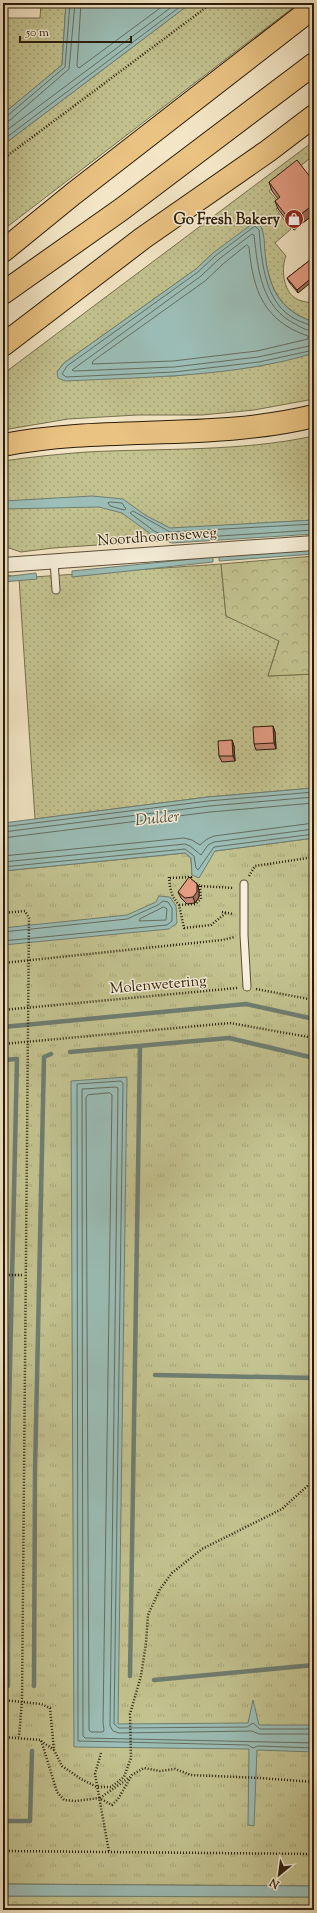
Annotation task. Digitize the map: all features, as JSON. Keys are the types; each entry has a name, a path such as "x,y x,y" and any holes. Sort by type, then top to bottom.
{"highway":[{"path":"3,251 73,194 314,7"},
{"path":"3,293 122,209 314,64"},
{"path":"3,345 143,238 268,151 314,116"},
{"path":"3,445 78,434 251,427 314,416"}],"street":[{"name":"Noordhoornseweg","path":"3,565 314,543"}],"lane":[{"path":"54,561 56,590"},
{"path":"244,887 244,935 247,987"}],"path":[{"path":"3,159 212,3"},
{"path":"226,913 212,925 184,928 179,904 173,897 169,877 191,877 191,880 200,886 244,887 255,866 314,857"},
{"path":"179,904 195,904 201,899 200,886"},
{"path":"3,913 25,911 29,918 22,1701 18,1737"},
{"path":"3,963 222,940 244,935"},
{"name":"Molenwetering","path":"3,1010 247,987 314,1000"},
{"path":"3,1044 230,1023 314,1038"},
{"path":"4,1275 25,1275"},
{"path":"3,1700 41,1704 50,1708 54,1750 62,1766 81,1779 97,1787 112,1787 124,1777 131,1758 130,1714 141,1676 146,1643 148,1615 160,1589 172,1573 202,1549 282,1509 314,1480"},
{"path":"3,1737 41,1740 54,1750"},
{"path":"41,1740 57,1792 64,1800 76,1801 99,1798 144,1768 160,1771 175,1769 191,1775 314,1782"},
{"path":"101,1753 95,1774 109,1852"},
{"path":"99,1798 112,1805 118,1799 132,1775"},
{"path":"3,1851 314,1854"}],"green space":[{"path":"41,3 66,3 62,65 3,114 3,18 40,18"},
{"path":"191,3 299,3 3,230 3,145"},
{"path":"314,141 314,155 269,191 281,205 276,209 291,229 275,243 286,256 283,272 288,290 295,298 314,303 314,322 287,307 278,297 268,272 262,228 213,253 196,269 64,363 57,372 174,376 260,366 314,353 314,399 254,410 202,415 137,415 68,419 3,430 3,374"},
{"path":"314,436 314,520 184,528 168,532 158,541 53,548 21,552 3,546 3,461 87,452 258,445"},
{"path":"314,556 314,674 268,676 279,641 226,616 221,564"},
{"path":"221,564 226,616 279,640 268,676 314,674 314,788 208,797 35,819 19,579 3,579 3,574 19,578"},
{"path":"314,838 314,1886 3,1884 3,871 185,853 191,858 192,875 215,851"},
{"path":"3,1896 314,1897 314,1910 3,1910"}],"water":[{"path":"66,3 191,3 3,145 3,114 62,65"},
{"path":"256,221 263,231 269,276 278,296 292,311 314,322 314,353 254,367 222,371 159,377 65,381 58,378 57,372 64,363 196,269 213,253"},
{"path":"92,496 123,499 145,515 170,528 314,520 314,534 172,543 152,535 122,513 99,507 3,509 3,501"},
{"path":"314,548 314,554 219,561 219,556"},
{"path":"213,557 213,562 72,577 72,571"},
{"path":"36,573 37,579 3,582 3,577"},
{"name":"Dulder","path":"314,788 314,838 215,851 199,878 192,875 191,858 185,853 3,871 3,823 208,797"},
{"path":"159,896 170,897 176,906 177,923 169,929 3,945 3,928 127,915 156,902"},
{"path":"127,1077 118,1724 248,1723 253,1700 259,1725 314,1725 314,1752 257,1750 254,1826 248,1825 249,1749 74,1747 71,1081"},
{"path":"3,1884 314,1886 314,1897 3,1896"}],"building":[{"path":"297,160 314,182 314,204 291,222 275,201 280,197 269,182"},
{"path":"314,257 314,276 297,290 287,278"},
{"path":"273,726 274,743 254,744 253,727"},
{"path":"232,740 233,756 219,756 218,741"},
{"path":"189,877 197,884 197,892 193,897 185,898 178,892"}],"waterway":[{"path":"3,1027 246,1004 314,1019"},
{"path":"70,1052 229,1038 314,1058"},
{"path":"130,1676 140,1046"},
{"path":"34,1686 35,1471 44,1057 51,1054"},
{"path":"3,1060 17,1059 8,1455 8,1686"},
{"path":"155,1375 314,1378"},
{"path":"154,1680 314,1665"},
{"path":"3,1821 30,1821 32,1751"}],"place":[{"name":"Go Fresh Bakery","path":"294,219"}]}
